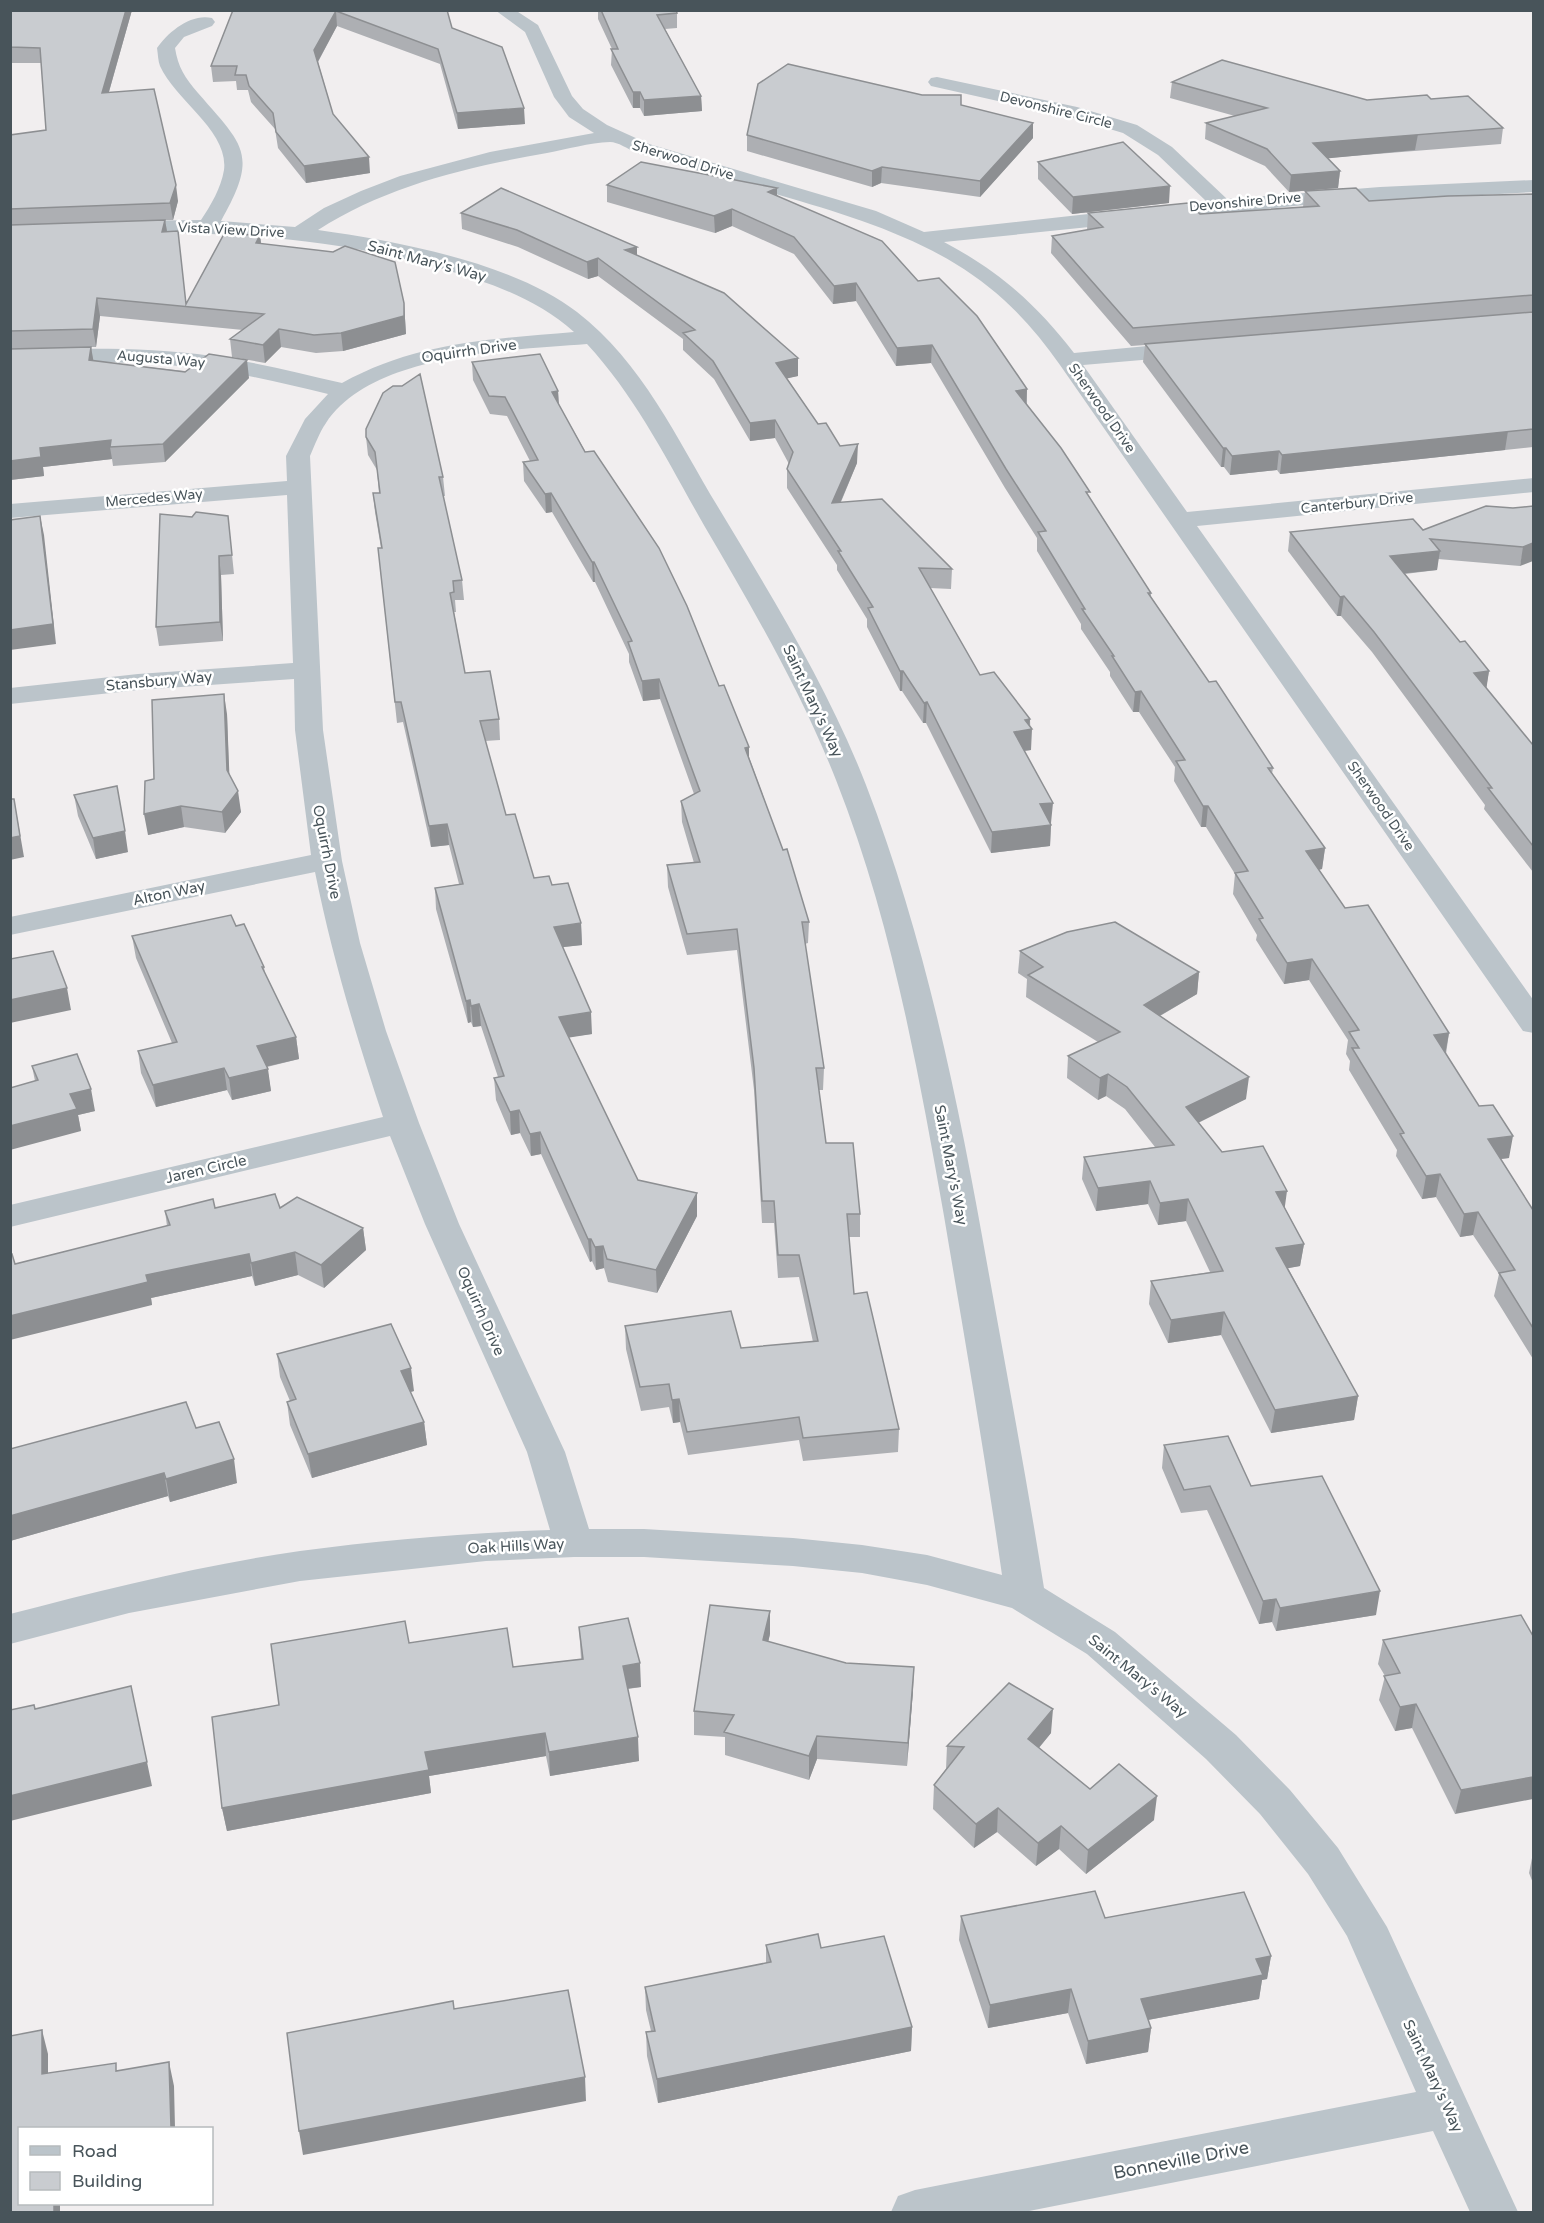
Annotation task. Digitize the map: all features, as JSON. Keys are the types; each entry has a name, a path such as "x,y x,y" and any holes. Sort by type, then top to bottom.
{"street":[{"name":"Sherwood Drive","path":"503,10 535,33 569,105 588,121 612,136 659,153 869,215 922,238 970,264 1011,294 1043,327 1068,360 1533,1024"},
{"path":"206,22 176,34 165,49 169,70 231,145 233,173 229,188 208,227"},
{"name":"Devonshire Circle","path":"937,82 1077,113 1130,129 1165,151 1221,204"},
{"name":"Vista View Drive","path":"101,228 208,227 298,234 346,203 376,190 505,156 612,136"},
{"name":"Devonshire Drive","path":"922,238 1221,204 1404,190 1533,186"},
{"name":"Saint Mary's Way","path":"298,234 408,253 486,276 550,304 574,320 610,357 643,402 774,620 829,731 875,849 898,921 948,1146 1011,1499 1025,1596 1101,1643 1221,1747 1275,1802 1323,1861 1365,1928 1494,2212"},
{"name":"Oquirrh Drive","path":"574,1543 546,1452 442,1224 402,1123 367,1020 345,943 315,794 309,730 298,456 311,423 345,391 370,376 422,356 591,337"},
{"path":"1068,360 1208,348"},
{"name":"Augusta Way","path":"10,358 75,355 171,358 238,367 345,391"},
{"name":"Canterbury Drive","path":"1181,520 1533,485"},
{"name":"Mercedes Way","path":"10,511 298,487"},
{"name":"Stansbury Way","path":"10,696 138,682 307,670"},
{"name":"Alton Way","path":"10,926 327,861"},
{"name":"Jaren Circle","path":"10,1216 402,1123"},
{"name":"Oak Hills Way","path":"10,1629 129,1598 300,1566 486,1547 574,1543 655,1543 862,1559 927,1570 1025,1596"},
{"name":"Bonneville Drive","path":"915,2212 1448,2107"}],"building":[{"path":"10,10 126,10 102,93 154,89 176,185 170,203 10,209 10,135 46,130 40,48 10,47"},
{"path":"233,10 447,10 452,28 502,47 524,108 457,113 438,49 336,11 314,50 333,114 369,157 304,166 276,132 273,113 249,86 246,75 235,75 237,66 211,66"},
{"path":"601,10 676,10 677,13 657,15 701,96 644,100 640,92 633,92 611,49 618,49"},
{"path":"1222,60 1367,100 1427,95 1431,99 1468,96 1503,128 1313,143 1340,171 1291,175 1267,149 1206,123 1267,108 1172,82"},
{"path":"788,64 922,95 961,95 961,105 1033,123 980,181 882,167 872,171 747,135 758,84"},
{"path":"1123,142 1170,186 1073,197 1038,162"},
{"path":"641,162 777,188 768,192 882,241 918,281 939,278 977,316 1027,389 1016,391 1061,448 1090,492 1086,492 1151,593 1148,593 1209,682 1216,681 1273,768 1268,768 1325,848 1306,851 1345,908 1368,905 1449,1033 1434,1035 1479,1106 1493,1105 1513,1136 1488,1139 1533,1210 1533,1328 1499,1273 1515,1270 1478,1212 1464,1214 1440,1174 1426,1176 1400,1134 1404,1133 1352,1048 1359,1048 1349,1032 1359,1030 1312,959 1287,963 1259,919 1263,918 1235,873 1248,871 1208,806 1203,806 1176,761 1185,760 1141,691 1135,692 1082,609 1085,609 1038,532 1046,531 932,345 897,348 856,283 834,286 794,237 732,209 714,216 607,185"},
{"path":"501,188 637,247 625,250 724,293 798,358 776,363 818,424 826,423 840,446 858,444 832,503 882,499 952,569 919,568 980,675 994,672 1030,719 1025,720 1032,729 1014,732 1053,803 1040,804 1051,825 992,832 927,702 924,703 903,671 900,671 868,608 873,607 838,551 841,551 787,469 793,452 775,420 750,423 713,361 683,333 695,330 598,258 587,262 517,230 461,213"},
{"path":"1356,188 1369,201 1533,194 1533,295 1133,328 1052,236 1103,227 1088,213 1188,203 1200,214 1319,206 1305,191"},
{"path":"165,220 162,232 178,231 186,304 224,234 260,235 256,243 333,252 345,246 395,262 404,303 404,316 341,333 314,335 279,329 263,345 230,339 264,314 97,298 93,329 10,331 10,225"},
{"path":"1533,312 1533,429 1282,455 1279,451 1232,456 1226,448 1223,448 1145,344"},
{"path":"91,347 89,360 185,372 209,354 247,360 163,444 110,447 111,440 40,448 41,457 10,461 10,349"},
{"path":"540,354 558,391 552,392 585,452 594,451 659,548 687,606 719,686 724,685 749,747 745,748 783,850 787,849 809,922 802,922 824,1068 816,1068 826,1143 853,1143 860,1214 847,1214 854,1294 867,1292 899,1429 803,1438 799,1417 687,1432 679,1399 672,1400 669,1384 640,1387 625,1326 731,1311 741,1348 818,1341 799,1255 778,1255 774,1201 762,1201 754,1068 737,929 687,934 667,865 700,862 681,801 700,791 659,679 642,681 628,642 632,641 594,562 551,493 545,494 523,462 538,460 505,397 489,396 472,362"},
{"path":"420,374 443,477 439,477 462,580 453,581 454,592 450,593 465,673 490,671 499,719 480,721 506,815 515,814 534,878 549,876 552,885 568,883 581,923 554,927 591,1012 559,1017 638,1180 697,1193 656,1270 607,1259 603,1246 595,1247 591,1239 588,1239 540,1132 530,1134 519,1110 510,1112 494,1078 504,1076 479,1004 471,1006 470,1000 466,1001 435,888 463,884 447,824 429,826 401,702 395,702 378,548 382,548 373,493 380,493 375,452 366,437 366,429 383,393 393,386 402,386"},
{"path":"1486,506 1513,508 1533,506 1533,543 1523,547 1430,539 1440,551 1390,556 1460,642 1465,641 1489,671 1474,673 1533,745 1533,846 1374,632 1344,596 1340,597 1290,532 1413,519 1423,530"},
{"path":"196,512 228,516 232,555 219,556 220,622 156,627 160,514 192,517"},
{"path":"40,516 53,624 10,630 10,520"},
{"path":"224,694 227,770 238,791 222,812 181,806 144,814 145,781 154,779 152,700"},
{"path":"117,786 125,831 93,838 74,795"},
{"path":"10,799 14,799 20,836 10,838"},
{"path":"231,915 236,926 244,924 296,1037 257,1046 268,1069 229,1078 224,1068 153,1085 138,1051 177,1042 132,936"},
{"path":"1115,922 1199,972 1144,1005 1249,1077 1186,1107 1222,1152 1263,1146 1287,1191 1276,1192 1304,1244 1276,1248 1358,1396 1275,1410 1224,1312 1171,1320 1151,1281 1223,1271 1188,1199 1160,1203 1150,1181 1098,1188 1084,1157 1174,1145 1127,1087 1108,1074 1100,1078 1068,1056 1120,1032 1028,975 1043,967 1020,951 1067,932"},
{"path":"53,951 67,988 10,1000 10,959"},
{"path":"77,1054 91,1089 70,1094 77,1109 10,1126 10,1088 38,1080 32,1066"},
{"path":"275,1194 280,1208 297,1197 363,1228 321,1265 295,1252 251,1263 249,1254 146,1275 148,1282 10,1316 10,1255 12,1254 15,1264 170,1225 165,1211 213,1199 215,1208"},
{"path":"391,1324 411,1368 401,1371 424,1422 308,1454 287,1402 296,1399 277,1354"},
{"path":"186,1402 196,1428 219,1422 234,1459 166,1479 164,1473 10,1516 10,1449"},
{"path":"1228,1436 1251,1486 1322,1476 1380,1591 1280,1608 1276,1599 1263,1601 1210,1486 1184,1490 1164,1445"},
{"path":"710,1605 770,1611 763,1640 846,1663 914,1667 908,1743 817,1736 809,1756 724,1732 734,1715 694,1711"},
{"path":"1521,1615 1533,1636 1533,1777 1461,1790 1416,1704 1400,1707 1384,1676 1400,1673 1383,1640"},
{"path":"628,1618 640,1663 623,1666 638,1737 549,1752 545,1733 425,1752 429,1770 222,1808 212,1717 279,1705 271,1644 405,1621 409,1643 507,1628 513,1667 583,1659 579,1627"},
{"path":"1009,1683 1053,1709 1028,1739 1090,1789 1119,1764 1157,1796 1088,1850 1061,1826 1038,1843 998,1808 976,1824 934,1785 964,1747 947,1746"},
{"path":"131,1686 147,1762 10,1796 10,1710 34,1705 35,1709"},
{"path":"1095,1891 1105,1918 1244,1892 1271,1956 1256,1959 1263,1975 1141,1999 1151,2028 1088,2041 1071,1989 990,2005 961,1916"},
{"path":"818,1934 821,1948 884,1936 912,2027 657,2079 646,2032 655,2031 645,1987 771,1962 766,1945"},
{"path":"568,1990 585,2077 299,2131 287,2033 453,2001 454,2009"},
{"path":"42,2030 42,2074 116,2063 116,2071 169,2062 171,2127 18,2127 18,2205 54,2205 54,2212 10,2212 10,2036"}]}
